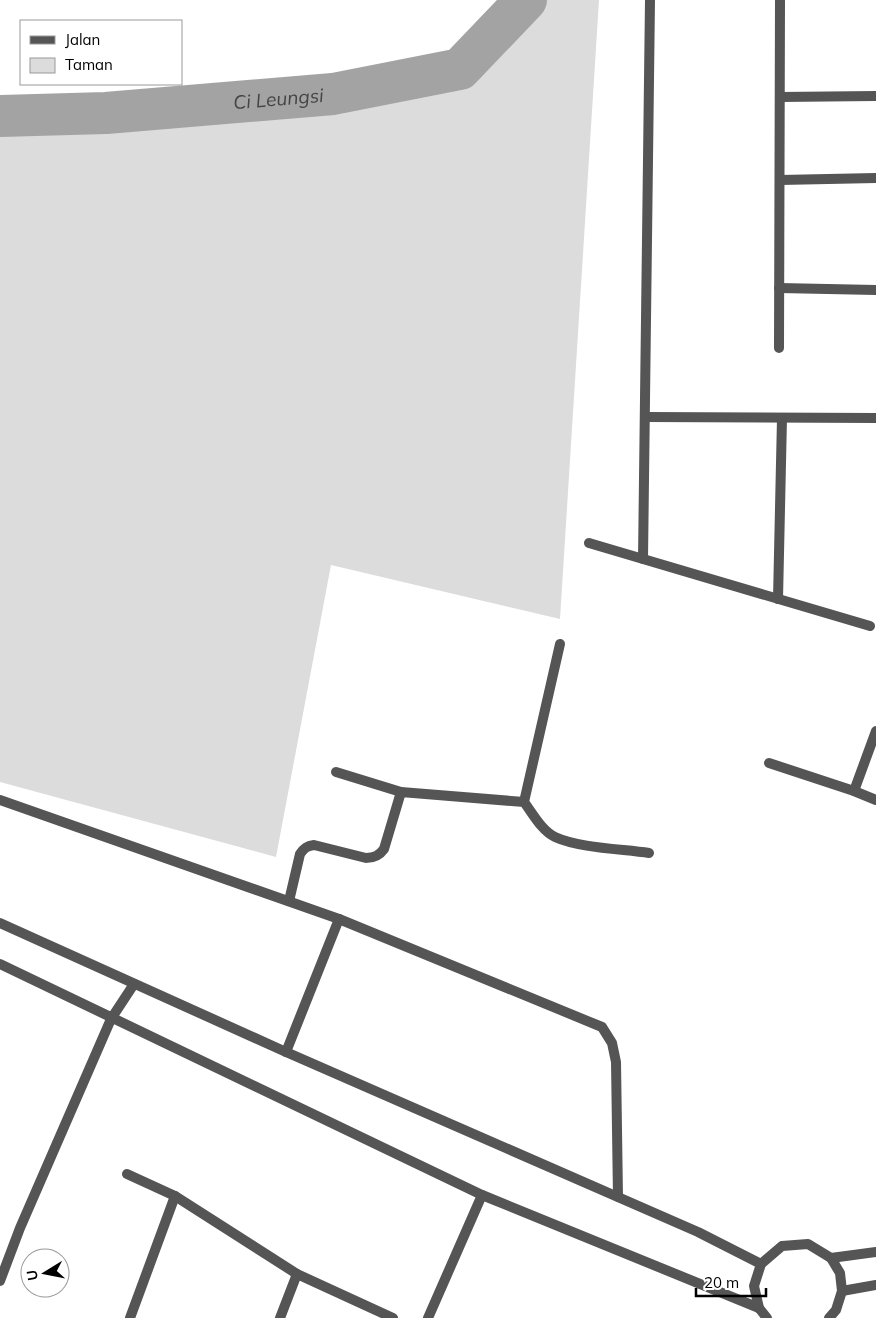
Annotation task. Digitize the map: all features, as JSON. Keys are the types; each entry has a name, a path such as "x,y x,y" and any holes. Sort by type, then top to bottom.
{"street":[{"path":"643,559 650,0"},
{"path":"779,348 780,0"},
{"path":"780,96 876,96"},
{"path":"780,180 876,178"},
{"path":"780,288 876,290"},
{"path":"645,416 876,418"},
{"path":"778,599 782,418"},
{"path":"589,543 870,626"},
{"path":"524,802 560,644"},
{"path":"854,791 876,731"},
{"path":"769,763 876,800"},
{"path":"336,772 402,792 524,802 542,826 554,837 576,844 648,853"},
{"path":"288,901 300,854 308,846 314,845 366,858 373,858 381,854 402,792"},
{"path":"0,800 339,919 602,1027 612,1043 616,1062 618,1197"},
{"path":"286,1052 339,919"},
{"path":"0,923 286,1052 698,1232 761,1264"},
{"path":"0,964 111,1019 482,1195 759,1308"},
{"path":"0,1281 20,1228 102,1044 111,1019 134,984"},
{"path":"127,1174 175,1196 297,1274 393,1318"},
{"path":"428,1318 482,1195"},
{"path":"130,1318 175,1196"},
{"path":"767,1318 759,1308 754,1286 761,1264 782,1246 808,1244 831,1258 840,1273 842,1291 836,1310 829,1318"},
{"path":"831,1258 876,1252"},
{"path":"280,1318 297,1274"},
{"path":"842,1291 876,1285"}],"green space":[{"path":"526,0 599,0 560,619 331,565 276,857 0,782 0,115 190,107 333,94 460,69"}],"waterway":[{"name":"Ci Leungsi","path":"0,116 106,113 333,94 460,69 526,0"}]}
